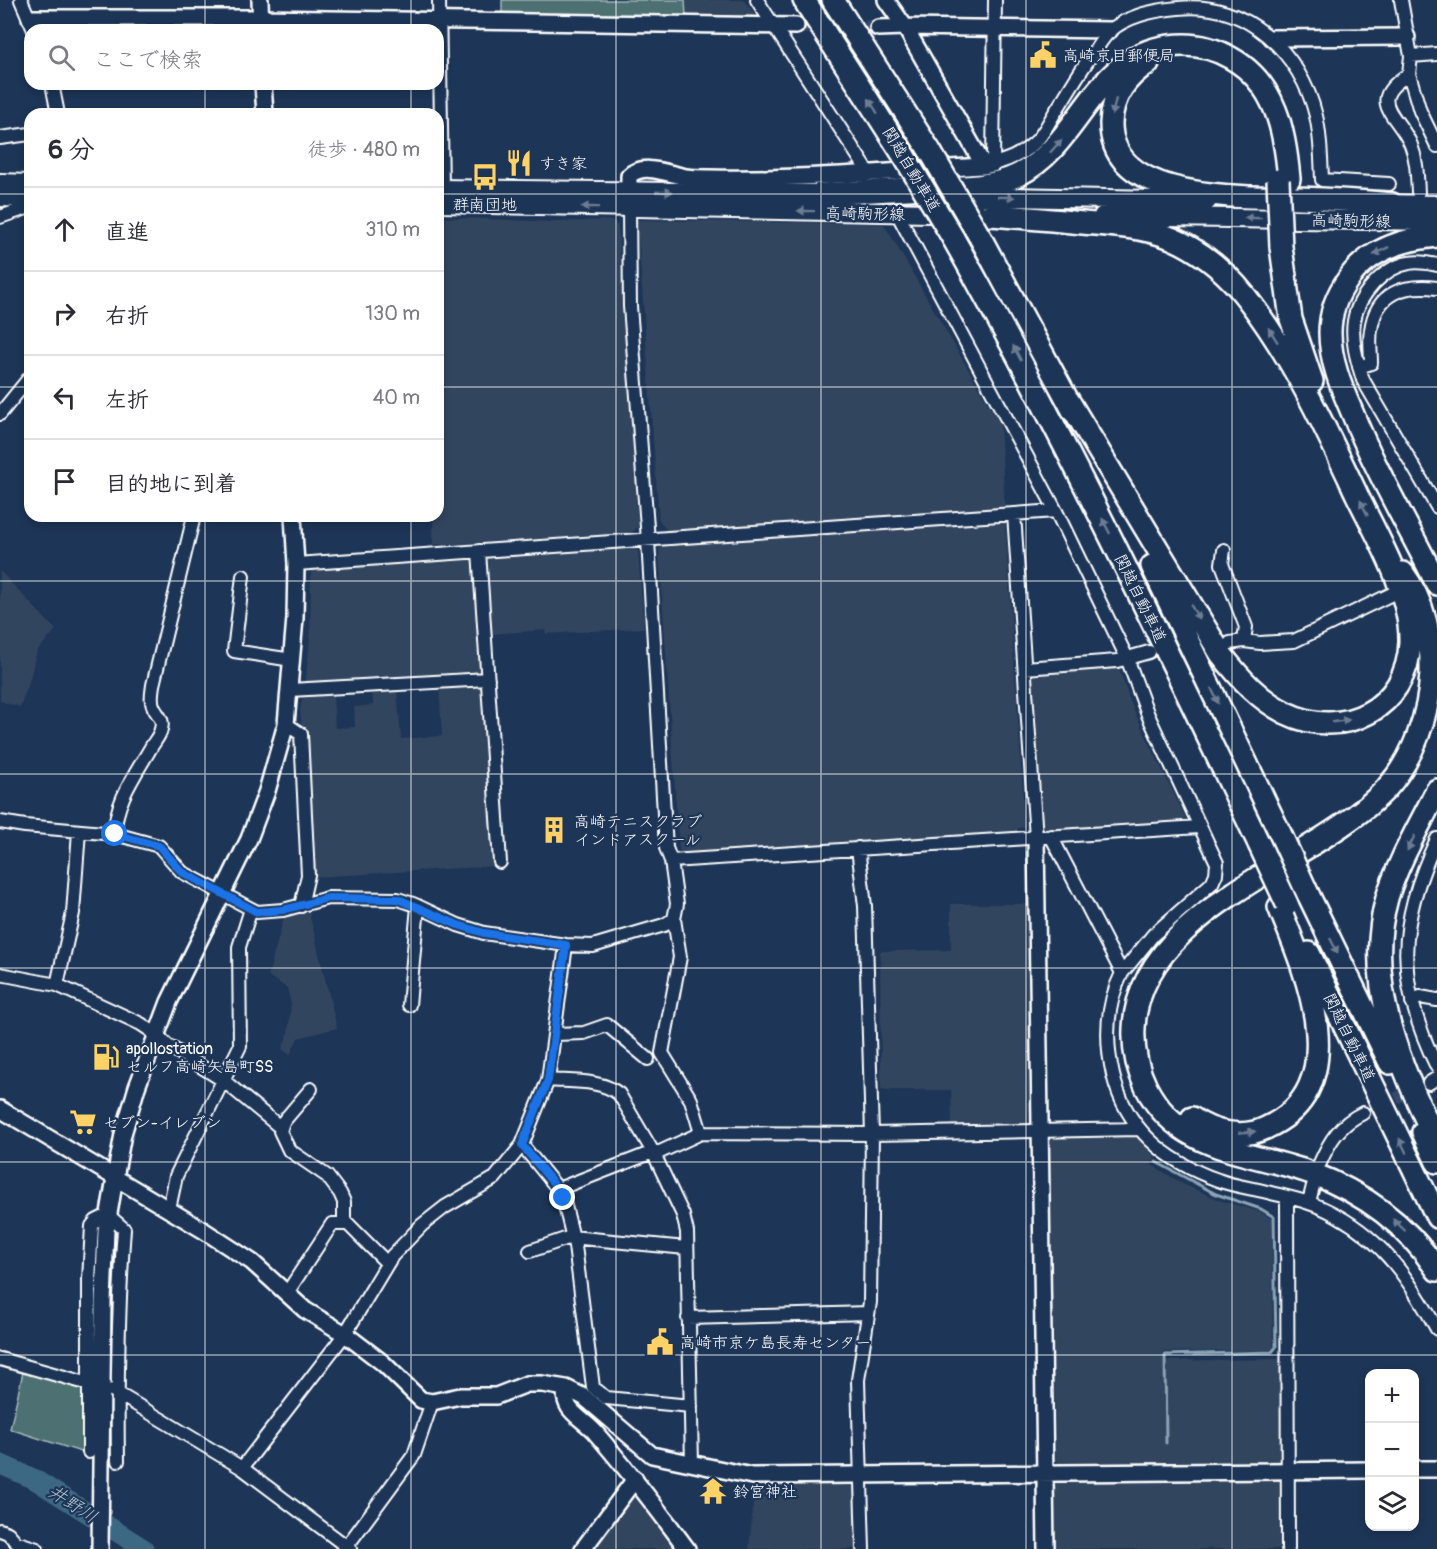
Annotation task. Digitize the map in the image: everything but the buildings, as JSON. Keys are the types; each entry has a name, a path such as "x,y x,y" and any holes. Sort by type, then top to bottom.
{"highway":[{"name":"関越自動車道","path":"804,0 904,156 953,238 1046,409 1155,644 1437,1217"},
{"name":"関越自動車道","path":"833,0 930,151 980,237 1068,400 1182,627 1437,1162"},
{"path":"820,194 974,186 1017,176 1051,152 1095,93 1118,68 1146,52 1179,45 1206,47 1221,52 1246,68 1262,86 1276,109 1286,148 1283,180 1287,247 1302,314 1316,359 1334,396 1363,441"},
{"path":"1283,180 1265,114 1252,90 1228,69 1213,61 1197,57 1162,58 1136,70 1117,94 1111,126 1118,149 1134,169 1149,179 1168,187 1192,192 1340,199 1390,194"},
{"path":"990,215 1138,229 1171,238 1198,252 1230,279 1261,317 1300,380 1379,538 1399,586 1410,626 1410,644 1401,680 1390,696 1377,708 1362,717 1344,722 1326,723 1305,720 1286,713 1251,689 1221,654 1068,400"},
{"path":"1428,240 1398,243 1368,258 1355,270 1336,300 1331,325 1332,351 1342,390 1363,441 1437,584"},
{"path":"1287,247 1283,271 1291,319 1337,452"},
{"path":"1406,527 1430,592 1437,621"},
{"path":"1379,538 1418,597 1429,639 1431,686 1427,708 1412,750 1387,787 1354,818 1232,894 1208,911 1172,943 1148,976 1140,996 1135,1017 1135,1055 1146,1089 1170,1118 1184,1130 1220,1148 1308,1172 1353,1192 1397,1223 1415,1241 1437,1270"},
{"path":"1283,905 1313,1005 1317,1028 1314,1070 1301,1101 1276,1124 1261,1131 1244,1133 1214,1130 1191,1118 1171,1099 1153,1067 1147,1036 1148,1020 1157,987 1185,948 1218,918 1258,890 1340,842 1379,812 1396,794 1421,759 1437,717"},
{"path":"1437,790 1388,896 1380,937 1379,960 1385,1011 1394,1039 1437,1143"}],"main road":[{"path":"0,183 24,184"},
{"name":"高崎駒形線","path":"444,194 629,200 897,213 1437,221"},
{"name":"高崎駒形線","path":"629,200 820,194 1390,194 1437,205"},
{"path":"0,197 24,198"}],"street":[{"path":"21,0 32,24 439,21 796,26"},
{"path":"260,0 260,24"},
{"path":"439,0 439,21"},
{"path":"757,0 870,172"},
{"path":"886,0 989,165"},
{"path":"989,165 995,0"},
{"path":"1225,0 1226,13"},
{"path":"1401,0 1411,57 1409,74 1420,111 1437,146"},
{"path":"701,1133 691,1100 662,1053 680,957 674,919 677,904 666,848 648,540 630,306 629,176 634,171 652,169 687,177 756,179 989,165 1007,161 1020,155 1036,142 1089,58 1110,30 1133,17 1157,10 1186,7 1213,9 1238,16 1272,38 1302,75 1320,133 1322,180 1390,194"},
{"path":"878,28 1110,30"},
{"path":"1272,38 1407,37"},
{"path":"1411,57 1437,54"},
{"path":"1409,74 1396,82 1386,102 1389,113 1402,127 1412,148 1416,160 1418,192"},
{"path":"53,90 57,108"},
{"path":"263,90 265,108"},
{"path":"439,90 439,108"},
{"path":"0,138 24,135"},
{"path":"0,217 24,209"},
{"path":"897,213 1056,511 1127,658 1148,715 1217,863 1212,883 1153,935 1122,973 1115,987 1108,1022 1109,1056 1120,1094 1138,1129 1162,1151 1187,1167 1218,1180 1309,1202 1357,1227 1397,1265 1437,1329"},
{"path":"1421,261 1428,240"},
{"path":"1437,265 1421,261 1406,263 1387,272 1361,300 1354,320 1355,358 1363,380 1389,421 1437,507"},
{"path":"1359,367 1371,363 1371,330 1375,316 1387,298 1396,291 1412,286 1437,288"},
{"path":"0,414 24,384"},
{"path":"296,564 1056,511"},
{"path":"1014,514 1025,668 1043,837 1040,1131 1046,1549"},
{"path":"115,834 114,820 135,775 161,729 162,720 153,708 151,700 153,685 193,522"},
{"path":"100,1549 103,1301 108,1215 123,1134 136,1087 169,1002 249,838 267,791 286,724 292,660 296,564 293,522"},
{"path":"479,550 500,862"},
{"path":"1224,550 1222,564 1243,614 1246,627 1244,640"},
{"path":"243,576 234,651 292,660"},
{"path":"1230,643 1244,640 1260,643 1294,640 1394,593"},
{"path":"1025,668 1117,662 1155,644"},
{"path":"290,690 488,679"},
{"path":"286,724 301,734 308,874 301,906"},
{"path":"0,822 115,834 159,846 182,872 257,912 278,911 328,898 398,899 458,925 484,933 566,945 593,946 664,925 674,919"},
{"path":"670,861 1199,827"},
{"path":"57,985 73,913 79,831"},
{"path":"1043,837 1122,973"},
{"path":"1437,839 1420,874 1408,924 1406,963 1412,1002 1425,1043 1437,1067"},
{"path":"858,848 865,906 872,1134 868,1313 858,1380 863,1549"},
{"path":"409,1005 418,906"},
{"path":"169,1209 176,1176 240,1046 239,947 251,909"},
{"path":"242,1468 345,1334 387,1263 422,1225 445,1207 495,1178 522,1145 548,1080 566,945"},
{"path":"0,974 57,985 141,1024 167,1045 224,1081 281,1128"},
{"path":"1412,1002 1420,997 1437,1000"},
{"path":"555,1034 584,1033 607,1025 648,1059"},
{"path":"548,1080 601,1085 611,1088 618,1094 653,1152 683,1215 687,1232 692,1464"},
{"path":"311,1089 283,1122 280,1131 289,1150 327,1176 340,1193 344,1202 344,1224"},
{"path":"0,1109 169,1209 252,1262 305,1310 345,1334 383,1363 421,1400 432,1402 460,1396 496,1396 527,1384 566,1388 584,1397 652,1455 752,1476 1365,1470"},
{"path":"1320,1163 1329,1142 1338,1129 1350,1119 1363,1113"},
{"path":"558,1189 653,1152 660,1152 701,1133 872,1134 1138,1129"},
{"path":"522,1145 563,1198 575,1246 593,1387 606,1398 691,1406"},
{"path":"1309,1202 1313,1186"},
{"path":"1287,1198 1288,1549"},
{"path":"89,1452 91,1384 89,1280 92,1226 96,1221 108,1215"},
{"path":"108,1215 124,1229 115,1391 118,1461"},
{"path":"287,1293 332,1224 348,1224 387,1263"},
{"path":"530,1251 571,1237 686,1248"},
{"path":"688,1318 868,1313"},
{"path":"0,1359 91,1384"},
{"path":"566,1388 563,1398 566,1404 589,1425 636,1479 687,1549"},
{"path":"115,1391 242,1468 349,1548 414,1455 432,1402"},
{"path":"1419,1469 1437,1469"},
{"path":"583,1549 636,1479"},
{"path":"0,1530 8,1533 16,1542 37,1549"}],"shaded area":[{"path":"502,0 744,0 755,15 752,17 502,16"},
{"path":"444,217 558,222 614,221 618,226 638,527 630,534 433,545 433,522 444,522"},
{"path":"637,220 884,224 1000,424 1005,507 667,531 659,520"},
{"path":"1005,521 1025,827 1018,828 1017,831 683,853 679,850 659,550 664,545"},
{"path":"632,547 638,551 644,628 546,634 545,630 492,634 488,556"},
{"path":"474,557 483,676 305,688 310,638 311,569"},
{"path":"0,571 56,630 37,651 20,707 0,701"},
{"path":"1118,666 1133,709 1186,819 1183,823 1039,832 1027,672"},
{"path":"482,683 496,866 315,877 307,732 302,728 300,710 303,695 333,693 335,728 355,727 354,707 373,705 372,690 397,689 401,739 442,736 439,686"},
{"path":"951,904 1030,904 1032,1123 1028,1128 952,1129 951,1090 881,1090 880,951 951,950"},
{"path":"309,912 337,1028 298,1038 290,1055 282,1049 288,1034 291,1004 287,988 268,976 284,917"},
{"path":"1133,1133 1155,1157 1152,1165 1185,1185 1222,1201 1261,1212 1272,1219 1273,1347 1271,1350 1163,1352 1163,1361 1282,1359 1282,1461 1279,1464 1061,1466 1056,1460 1049,1142 1056,1135"},
{"path":"1279,1476 1283,1482 1284,1549 1056,1549 1055,1486 1060,1479"},
{"path":"854,1483 858,1488 859,1549 749,1549 755,1484"},
{"path":"631,1496 638,1496 679,1549 591,1549"}],"green space":[{"path":"502,0 685,0 686,17 502,16"},
{"path":"23,1372 86,1389 87,1454 10,1429"}],"waterway":[{"path":"1156,1162 1216,1194 1261,1209 1274,1217 1276,1347 1272,1352 1165,1355 1166,1443"},
{"name":"井野川","path":"0,1464 34,1479 144,1549"}],"tunnel":[{"path":"796,26 878,28"},
{"path":"1363,1113 1429,1083"}],"place":[{"name":"高崎京目郵便局","path":"1043,55"},
{"name":"すき家","path":"519,163"},
{"name":"群南団地","path":"485,177"},
{"name":"高崎テニスクラブ インドアスクール","path":"554,830"},
{"name":"apollostation セルフ高崎矢島町SS","path":"106,1057"},
{"name":"セブン-イレブン","path":"83,1122"},
{"name":"高崎市京ケ島長寿センター","path":"660,1342"},
{"name":"鈴宮神社","path":"713,1491"}],"route":[{"path":"115,834 159,846 182,872 257,912 283,910 328,898 398,899 458,925 484,933 566,945 548,1080 522,1145 563,1198"}]}
